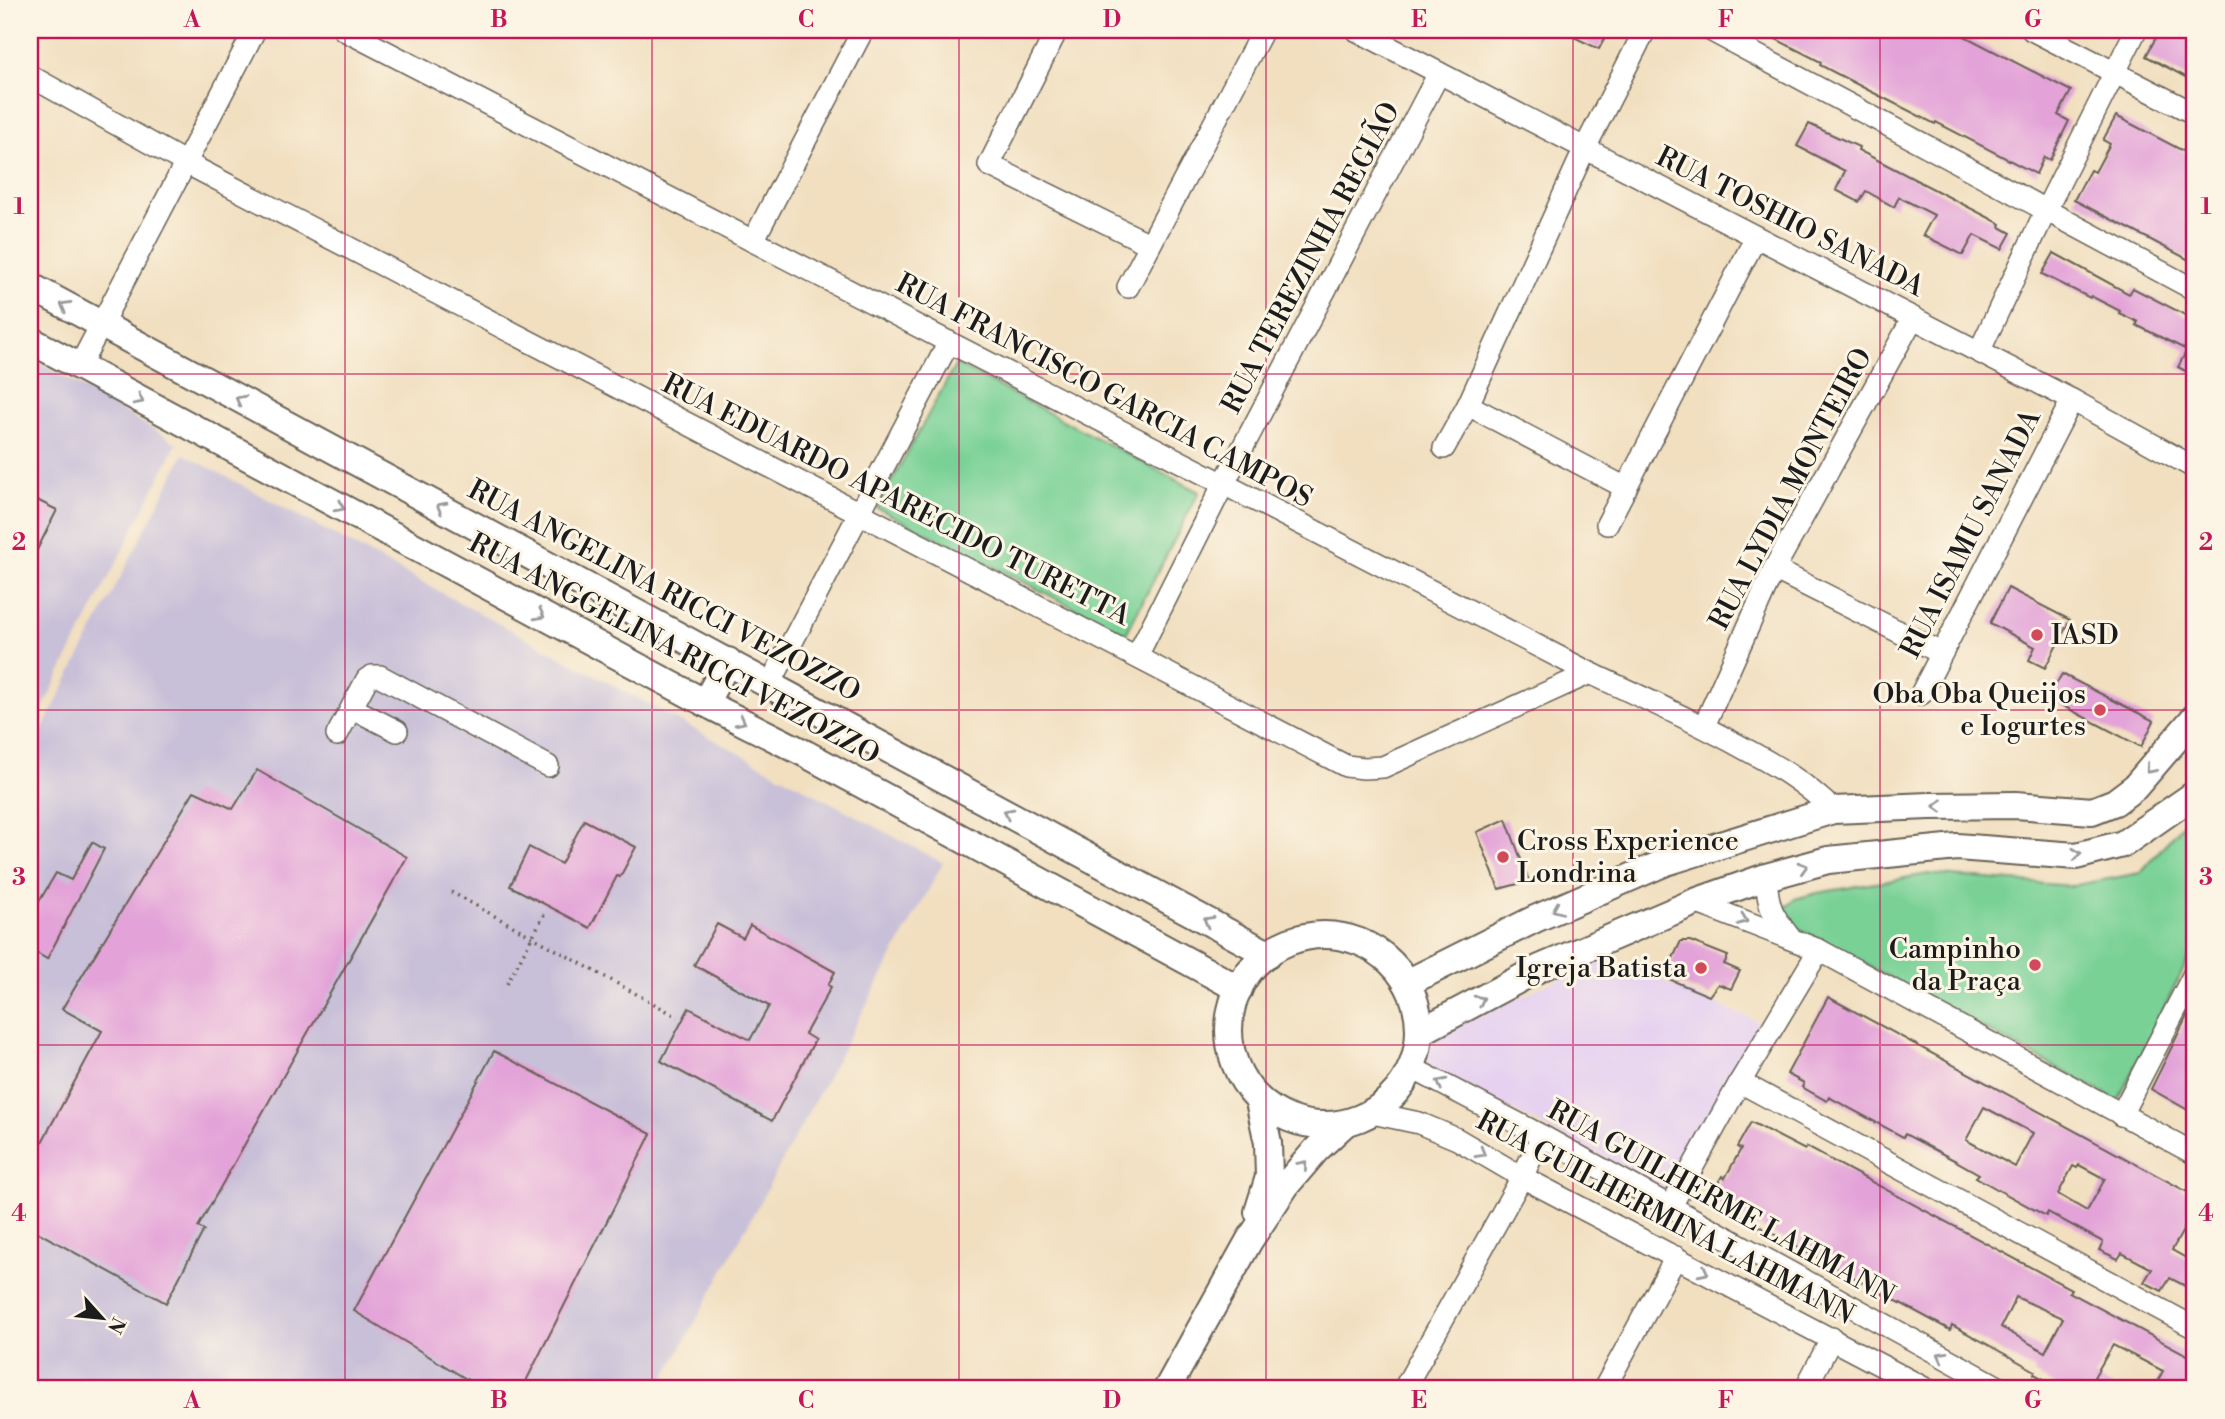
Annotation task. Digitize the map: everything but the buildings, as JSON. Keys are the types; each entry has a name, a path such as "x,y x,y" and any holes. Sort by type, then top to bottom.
{"main road":[{"name":"RUA ANGELINA RICCI VEZOZZO","path":"30,286 1268,954"},
{"path":"30,340 79,368"},
{"name":"RUA ANGGELINA RICCI VEZOZZO","path":"79,368 705,703 806,754 1239,989"},
{"path":"705,703 728,661"},
{"path":"1407,983 1535,919 1666,862 1833,810 1929,806 2092,811 2115,802 2135,787 2195,718"},
{"path":"1420,1032 1540,968 1695,902 1766,877 1828,860 1957,847 2076,856 2123,844 2195,794"},
{"path":"2029,852 2030,807"},
{"path":"1317,935 1344,937 1369,946 1391,962 1407,983 1414,998 1420,1032 1418,1050 1412,1068 1395,1094 1372,1113 1344,1124 1314,1126 1284,1118 1259,1101 1241,1077 1230,1048 1230,1018 1239,989 1251,970 1268,954 1291,941 1317,935"},
{"path":"1249,1241 1269,1177 1268,1143 1259,1101"},
{"path":"1167,1389 1249,1241 1287,1184 1316,1150 1344,1124"}],"street":[{"path":"79,368 255,30"},
{"name":"RUA FRANCISCO GARCIA CAMPOS","path":"344,30 1590,673 1704,726 1795,776 1833,810"},
{"path":"753,240 863,30"},
{"path":"1057,30 989,165 1149,244"},
{"path":"1128,287 1263,30"},
{"name":"RUA TOSHIO SANADA","path":"1356,30 2072,400 2195,468"},
{"path":"1444,448 1468,405 1585,148 1645,30"},
{"path":"1710,30 2195,290"},
{"path":"2032,30 2195,114"},
{"path":"1979,352 2136,30"},
{"name":"RUA TEREZINHA REGIÃO","path":"1137,656 1223,485 1439,73"},
{"name":"RUA EDUARDO APARECIDO TURETTA","path":"30,76 186,163 1346,766 1383,767 1590,673"},
{"path":"1607,524 1756,237"},
{"name":"RUA LYDIA MONTEIRO","path":"1704,726 1774,569 1913,318"},
{"path":"770,684 949,342"},
{"name":"RUA ISAMU SANADA","path":"1921,694 2072,400"},
{"path":"1468,405 1626,488"},
{"path":"1774,569 1941,653"},
{"path":"337,735 367,678 380,676 548,766"},
{"path":"352,708 397,731"},
{"path":"1766,877 1768,902 1772,912 1791,939"},
{"path":"1695,902 1819,950 2195,1154"},
{"path":"1671,1206 1740,1082 1819,950"},
{"path":"2121,1115 2194,977"},
{"name":"RUA GUILHERME LAHMANN","path":"1412,1068 1671,1206 2002,1389"},
{"path":"1740,1082 2195,1328"},
{"name":"RUA GUILHERMINA LAHMANN","path":"1372,1113 1419,1123 1457,1139 1522,1177 1926,1389"},
{"path":"1404,1389 1542,1136"},
{"path":"1604,1389 1676,1257"},
{"path":"1805,1389 1832,1338"}],"path":[{"path":"451,892 678,1017"},
{"path":"507,984 545,913"}],"shaded area":[{"path":"30,357 177,443 30,733"},
{"path":"184,454 943,863 659,1389 30,1389 30,753"},
{"path":"1607,957 1758,1022 1668,1191 1420,1062 1430,1038"}],"green space":[{"path":"956,364 1199,492 1126,634 877,508"},
{"path":"2191,815 2195,817 2195,946 2118,1101 1784,921 1786,907 1795,899 1928,874 2071,886 2140,873"}],"place":[{"name":"IASD","path":"2037,635"},
{"name":"Oba Oba Queijos e Iogurtes","path":"2100,710"},
{"name":"Cross Experience Londrina","path":"1503,857"},
{"name":"Campinho da Praça","path":"2035,965"},
{"name":"Igreja Batista","path":"1701,968"}]}
